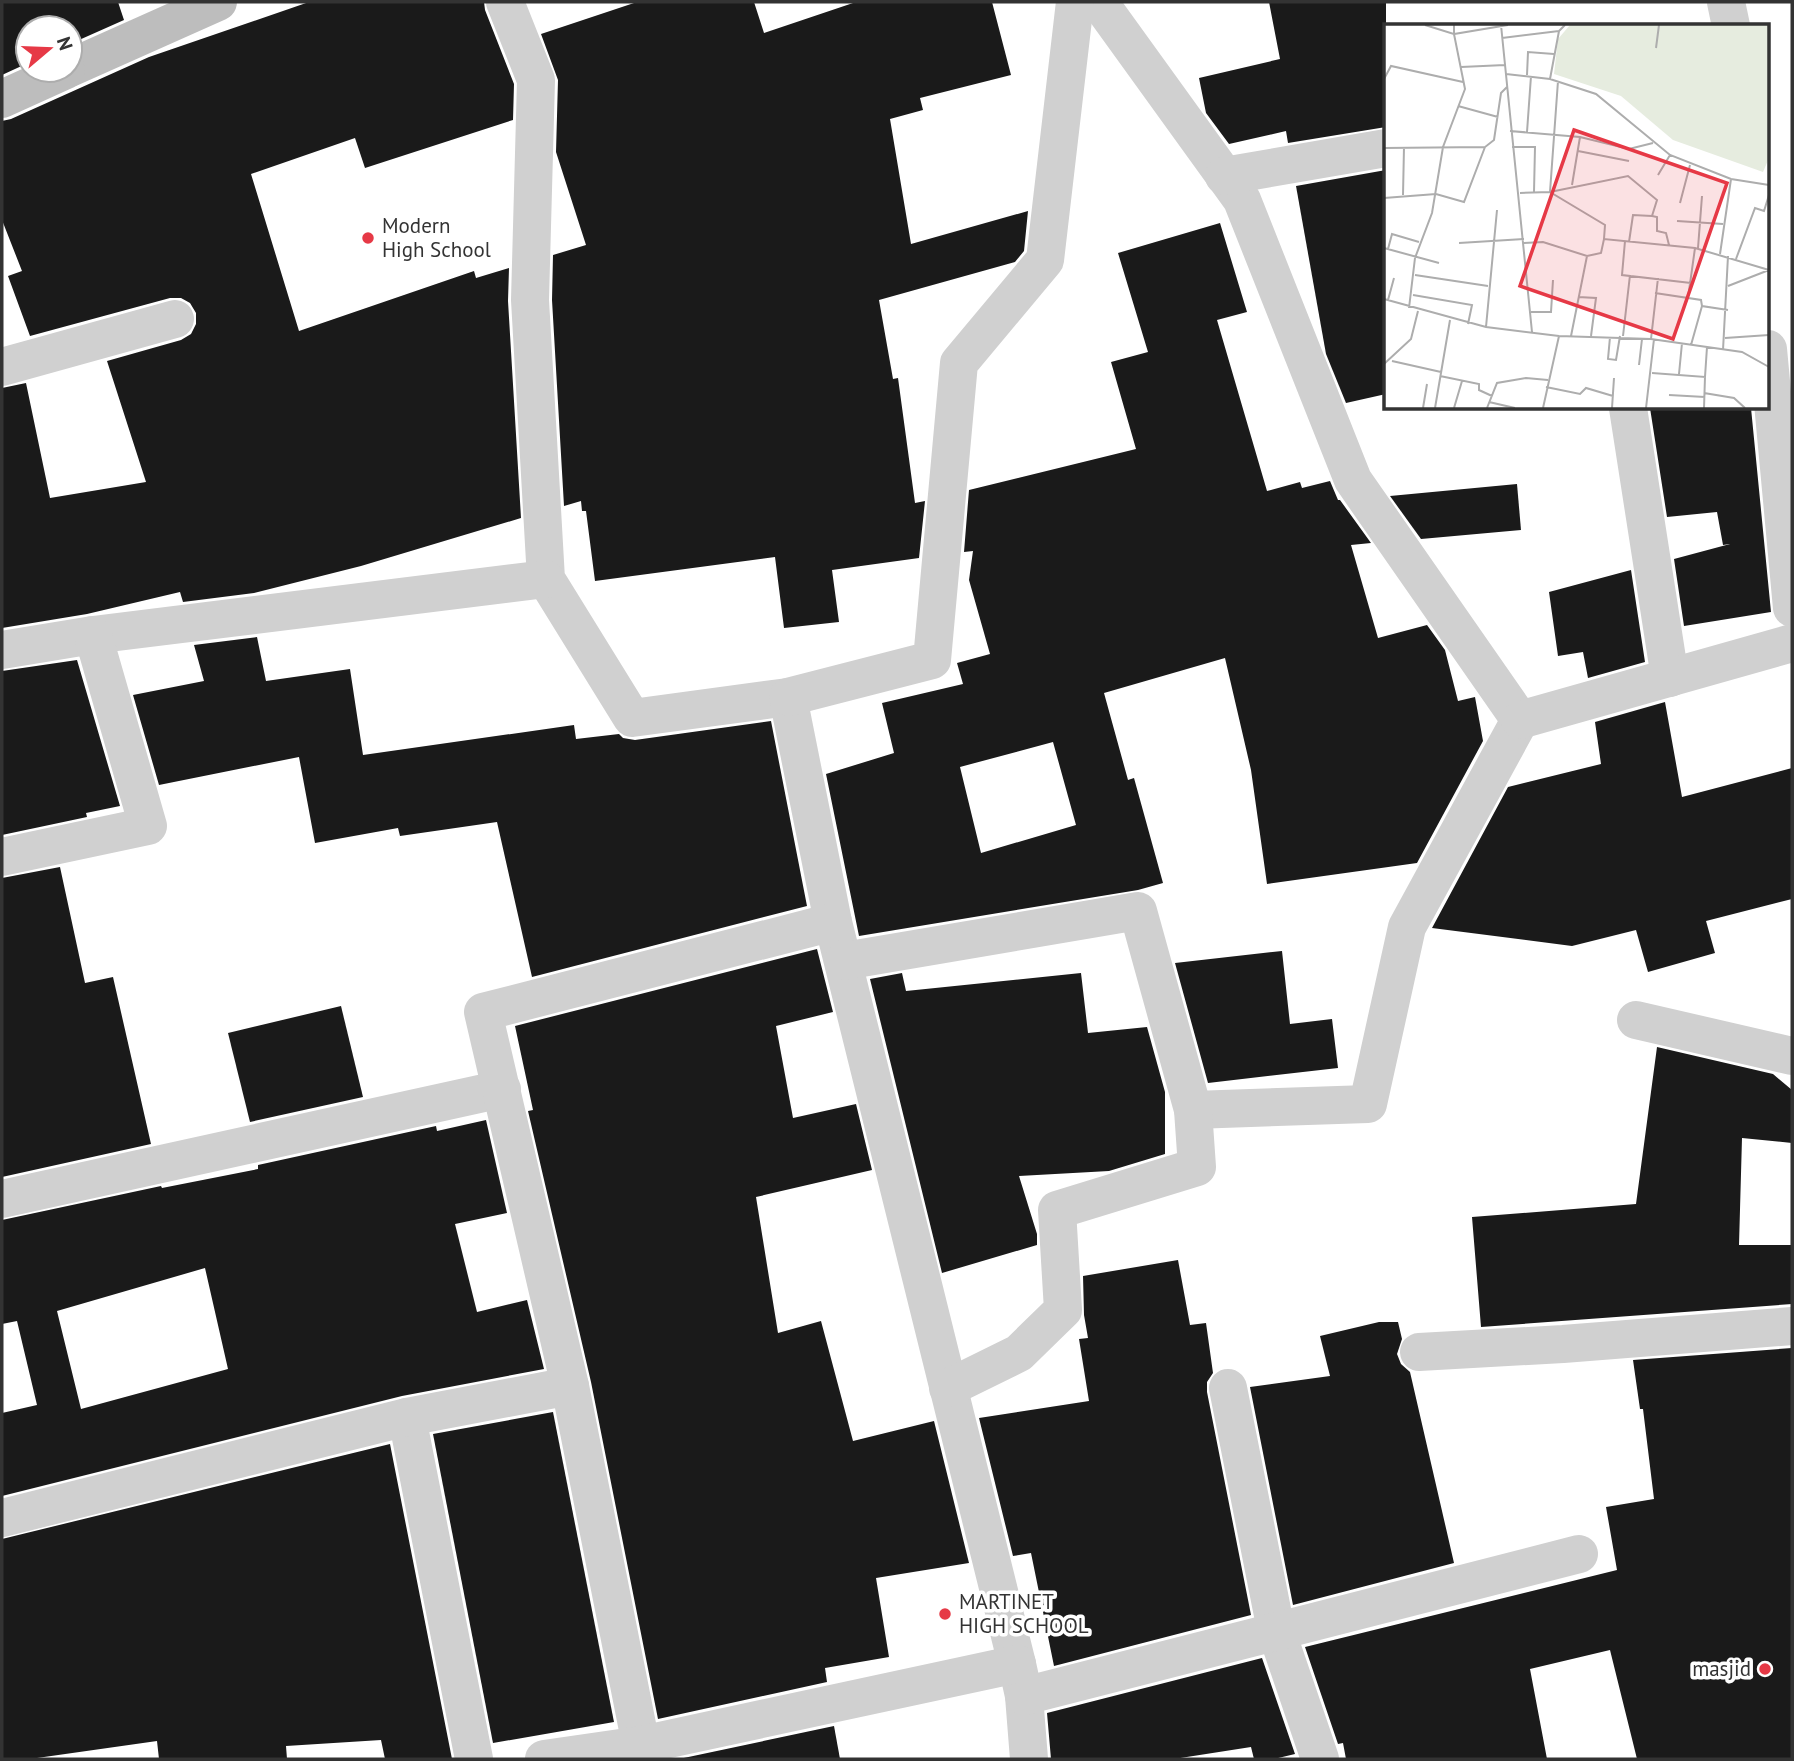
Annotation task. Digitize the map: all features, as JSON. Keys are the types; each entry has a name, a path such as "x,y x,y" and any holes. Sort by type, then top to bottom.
{"street":[{"path":"84,62 218,2"},
{"path":"505,2 536,80 530,300 546,579 632,718 788,697 932,660 959,363 1045,260 1075,2"},
{"path":"1099,2 1242,200 1353,480 1520,720"},
{"path":"1727,2 1731,24"},
{"path":"2,99 35,84"},
{"path":"1224,176 1384,148"},
{"path":"2,367 175,319"},
{"path":"1770,371 1792,608"},
{"path":"1628,410 1670,678"},
{"path":"2,650 93,635 546,579"},
{"path":"2,857 148,827 93,635"},
{"path":"1193,1110 1368,1104 1407,927 1520,720 1792,643"},
{"path":"788,697 833,922 1021,1680 1029,1759"},
{"path":"844,961 1138,911 1193,1110 1197,1167 1057,1210 1063,1310 1019,1353 948,1388"},
{"path":"641,1745 570,1387 483,1012 833,922"},
{"path":"1636,1020 1792,1056"},
{"path":"2,1199 502,1089"},
{"path":"1419,1352 1792,1326"},
{"path":"2,1518 407,1418 570,1387"},
{"path":"1228,1388 1276,1630 1320,1759"},
{"path":"407,1418 474,1759"},
{"path":"544,1759 1021,1680 1276,1630 1579,1554"}],"building":[{"path":"2,2 118,2 124,20 84,38 84,14 14,14 14,69 2,75"},
{"path":"309,2 484,2 514,84 513,120 365,168 355,138 251,174 299,331 474,271 476,278 509,268 508,301 521,518 361,566 254,593 183,602 180,592 87,614 2,628 2,388 26,383 50,498 146,482 107,361 181,340 191,334 196,324 196,313 190,303 181,298 170,298 30,336 8,276 22,271 2,220 2,121 149,57"},
{"path":"637,2 754,2 764,33 856,2 992,2 1011,75 920,98 923,110 890,119 911,244 1028,211 1024,251 1015,262 879,300 893,379 898,378 915,503 925,501 919,558 832,570 839,622 784,628 775,557 595,581 586,511 582,511 581,501 564,506 552,300 553,255 586,245 556,152 558,80 541,34"},
{"path":"1269,2 1386,2 1384,127 1288,143 1286,131 1229,144 1206,113 1199,78 1280,59"},
{"path":"1384,170 1384,394 1346,403 1326,354 1296,186"},
{"path":"1220,223 1247,312 1217,320 1267,491 1300,482 1302,488 1330,481 1338,500 1371,543 1351,545 1378,638 1427,625 1445,650 1458,701 1475,697 1483,741 1417,863 1267,884 1251,770 1225,658 1104,693 1128,780 1134,778 1163,883 1138,890 859,936 826,774 894,753 882,703 963,684 957,663 990,654 969,580 973,551 964,552 969,490 1136,449 1111,362 1148,352 1118,253","holes":["1053,742 1076,825 981,853 960,767"]},
{"path":"1650,410 1751,410 1771,612 1684,626 1674,559 1730,544 1723,545 1717,512 1667,517"},
{"path":"1517,484 1521,530 1421,539 1390,496"},
{"path":"1631,570 1645,662 1588,678 1583,652 1558,656 1549,592"},
{"path":"257,637 266,681 350,669 363,755 574,725 576,739 619,734 623,738 635,740 771,721 807,906 532,977 497,822 400,836 398,828 315,843 299,757 159,785 133,695 204,681 194,645"},
{"path":"77,660 120,806 86,813 87,817 2,835 2,671"},
{"path":"1665,702 1682,797 1792,768 1792,899 1706,921 1715,953 1648,972 1636,930 1572,946 1432,928 1508,787 1601,764 1595,722"},
{"path":"60,867 85,983 113,977 151,1144 2,1177 2,878"},
{"path":"817,949 833,1012 776,1026 793,1118 856,1104 872,1170 756,1197 778,1333 821,1321 853,1441 934,1421 969,1563 876,1578 889,1657 825,1668 827,1682 658,1719 591,1382 528,1111 533,1110 515,1026"},
{"path":"1282,951 1290,1024 1332,1019 1338,1068 1208,1083 1175,963"},
{"path":"902,973 906,991 1081,973 1088,1033 1147,1027 1165,1092 1165,1154 1109,1171 1019,1176 1037,1234 1037,1245 942,1273 870,979"},
{"path":"341,1006 363,1097 250,1122 228,1033"},
{"path":"1657,1047 1773,1074 1792,1090 1792,1143 1742,1138 1739,1245 1792,1245 1792,1304 1481,1327 1472,1217 1636,1204"},
{"path":"486,1120 507,1213 455,1224 477,1312 527,1300 544,1369 402,1396 2,1496 2,1413 37,1405 17,1321 2,1324 2,1220 161,1186 162,1188 258,1169 258,1165 436,1126 437,1131","holes":["205,1268 228,1369 81,1409 57,1311"]},
{"path":"1178,1260 1190,1325 1206,1323 1213,1373 1207,1382 1207,1392 1251,1615 1054,1666 1031,1553 1013,1556 979,1418 1089,1401 1079,1339 1088,1338 1084,1315 1083,1276"},
{"path":"1379,1322 1398,1322 1402,1339 1397,1354 1401,1364 1410,1372 1454,1563 1293,1605 1250,1387 1330,1376 1320,1336"},
{"path":"1792,1348 1792,1759 1637,1759 1610,1650 1530,1669 1547,1759 1346,1759 1343,1743 1338,1744 1305,1647 1617,1570 1606,1507 1654,1499 1643,1409 1640,1409 1633,1360"},
{"path":"553,1412 614,1722 493,1743 433,1434"},
{"path":"390,1444 452,1759 385,1759 381,1740 286,1746 287,1759 159,1759 157,1741 30,1759 2,1759 2,1539"},
{"path":"1262,1658 1295,1754 1274,1759 1254,1759 1251,1747 1174,1759 1051,1759 1047,1713"},
{"path":"834,1726 840,1759 679,1759"}],"place":[{"name":"Modern High School","path":"368,238"},
{"name":"MARTINET HIGH SCHOOL","path":"945,1614"},
{"name":"masjid","path":"1765,1669"}]}
